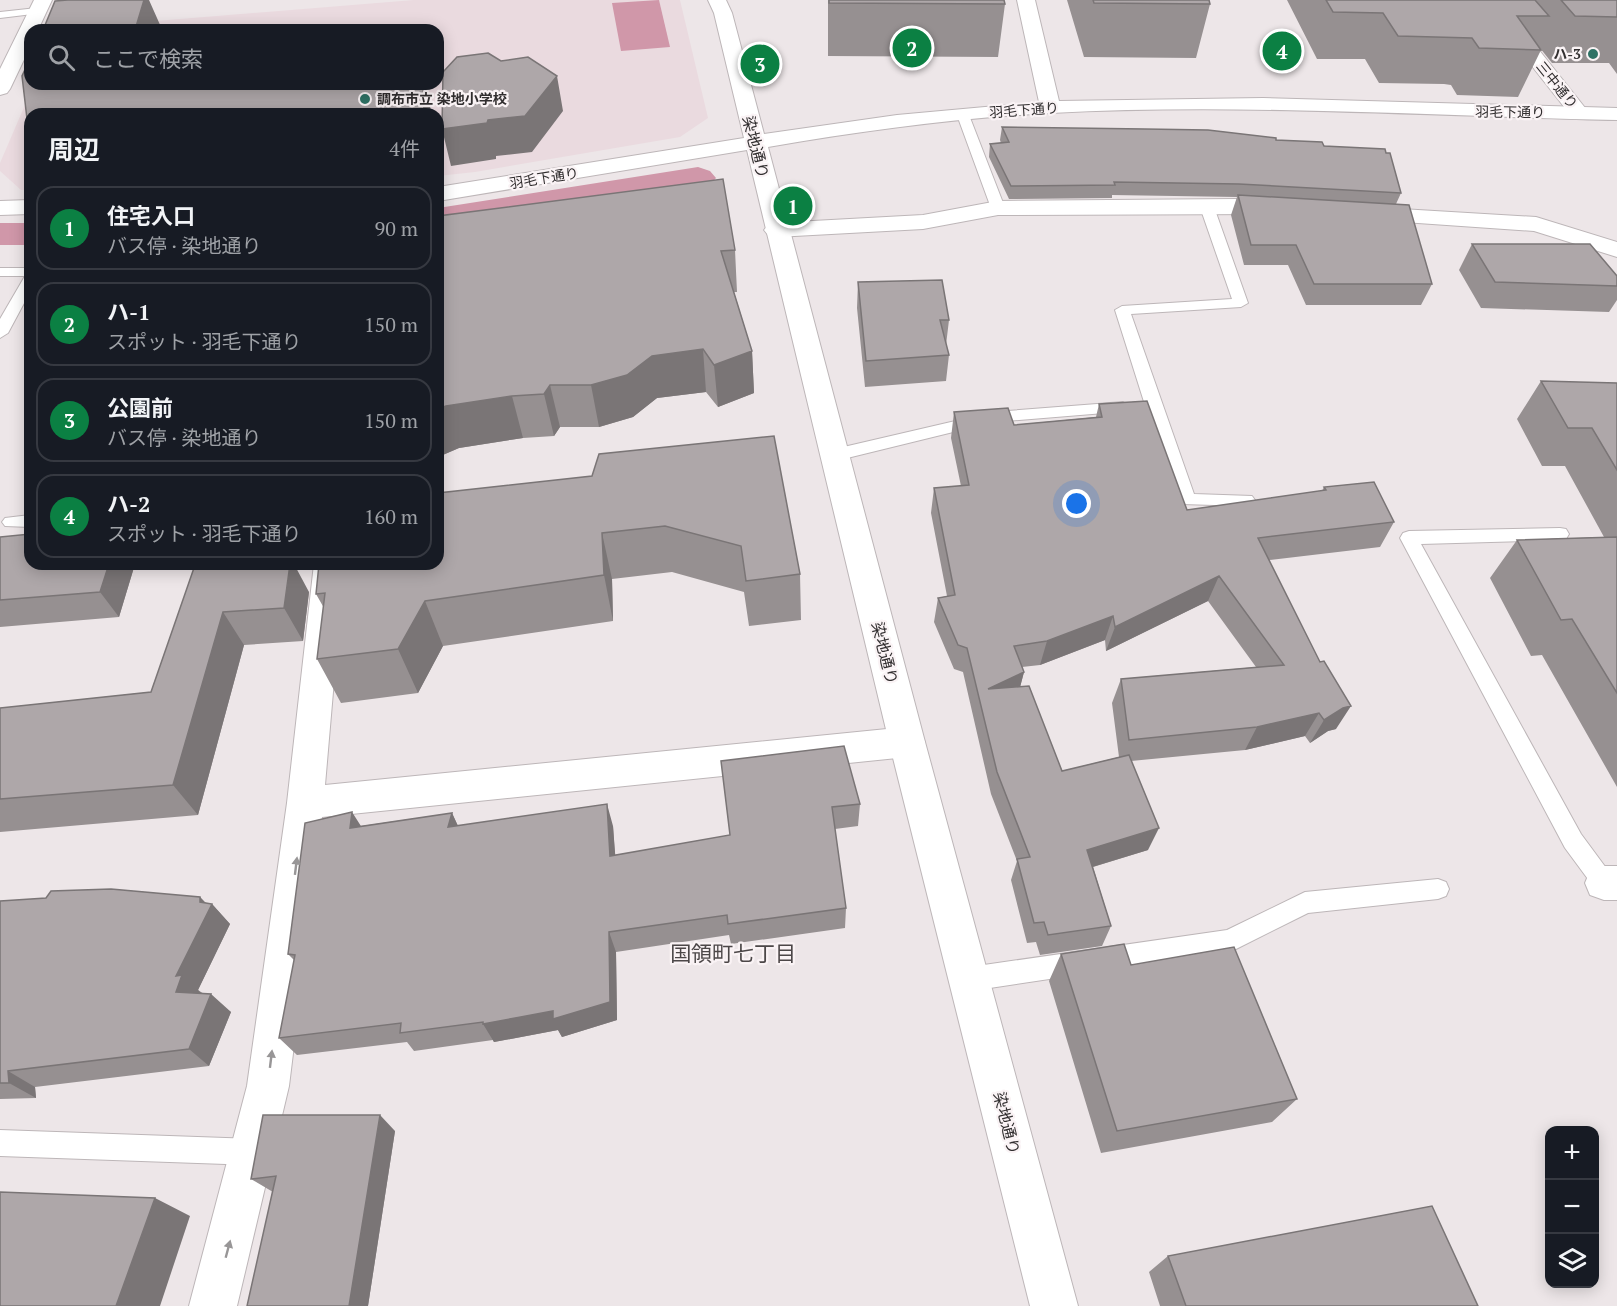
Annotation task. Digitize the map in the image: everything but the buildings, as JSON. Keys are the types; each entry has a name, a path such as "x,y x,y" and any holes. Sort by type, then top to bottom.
{"street":[{"name":"染地通り","path":"717,0 723,13 907,742 1054,1306"},
{"path":"1026,0 1050,107"},
{"name":"三中通り","path":"1489,0 1580,113"},
{"path":"31,24 40,6"},
{"path":"2,80 24,37"},
{"name":"羽毛下通り","path":"444,193 619,166 755,141 963,115 1050,107 1209,105 1617,114"},
{"path":"0,208 24,207"},
{"path":"776,230 923,222 998,208 1207,207 1301,210"},
{"path":"1345,213 1536,224 1617,250"},
{"path":"213,1306 254,1152 268,1086 304,802 328,570"},
{"path":"304,802 907,742"}],"lane":[{"path":"0,15 40,6"},
{"path":"963,115 998,208"},
{"path":"1207,207 1241,303 1122,310 1153,405 1188,500 1246,500"},
{"path":"0,272 24,272"},
{"path":"0,333 24,290"},
{"path":"835,454 994,417 1153,405"},
{"path":"11,522 24,521"},
{"path":"1560,534 1409,538 1573,841 1610,883"},
{"path":"970,979 1230,941 1305,903 1437,889"},
{"path":"0,1143 254,1152"}],"shaded area":[{"name":"調布市立 染地小学校","path":"414,0 680,0 708,118 680,137 444,175 444,108 24,108 24,190 21,190 0,171 0,163 31,90 444,90 444,24 119,24"},
{"path":"659,0 670,47 621,51 612,3"}],"waterway":[{"path":"444,218 698,178"},
{"path":"0,234 24,234"}],"place":[{"name":"ハ-1","path":"912,48"},
{"name":"ハ-2","path":"1282,51"},
{"name":"ハ-3","path":"1593,54"},
{"name":"公園前","path":"760,64"},
{"name":"調布市立 染地小学校","path":"365,99"},
{"name":"住宅入口","path":"793,206"}],"district":[{"name":"国領町七丁目","path":"733,954"}]}
